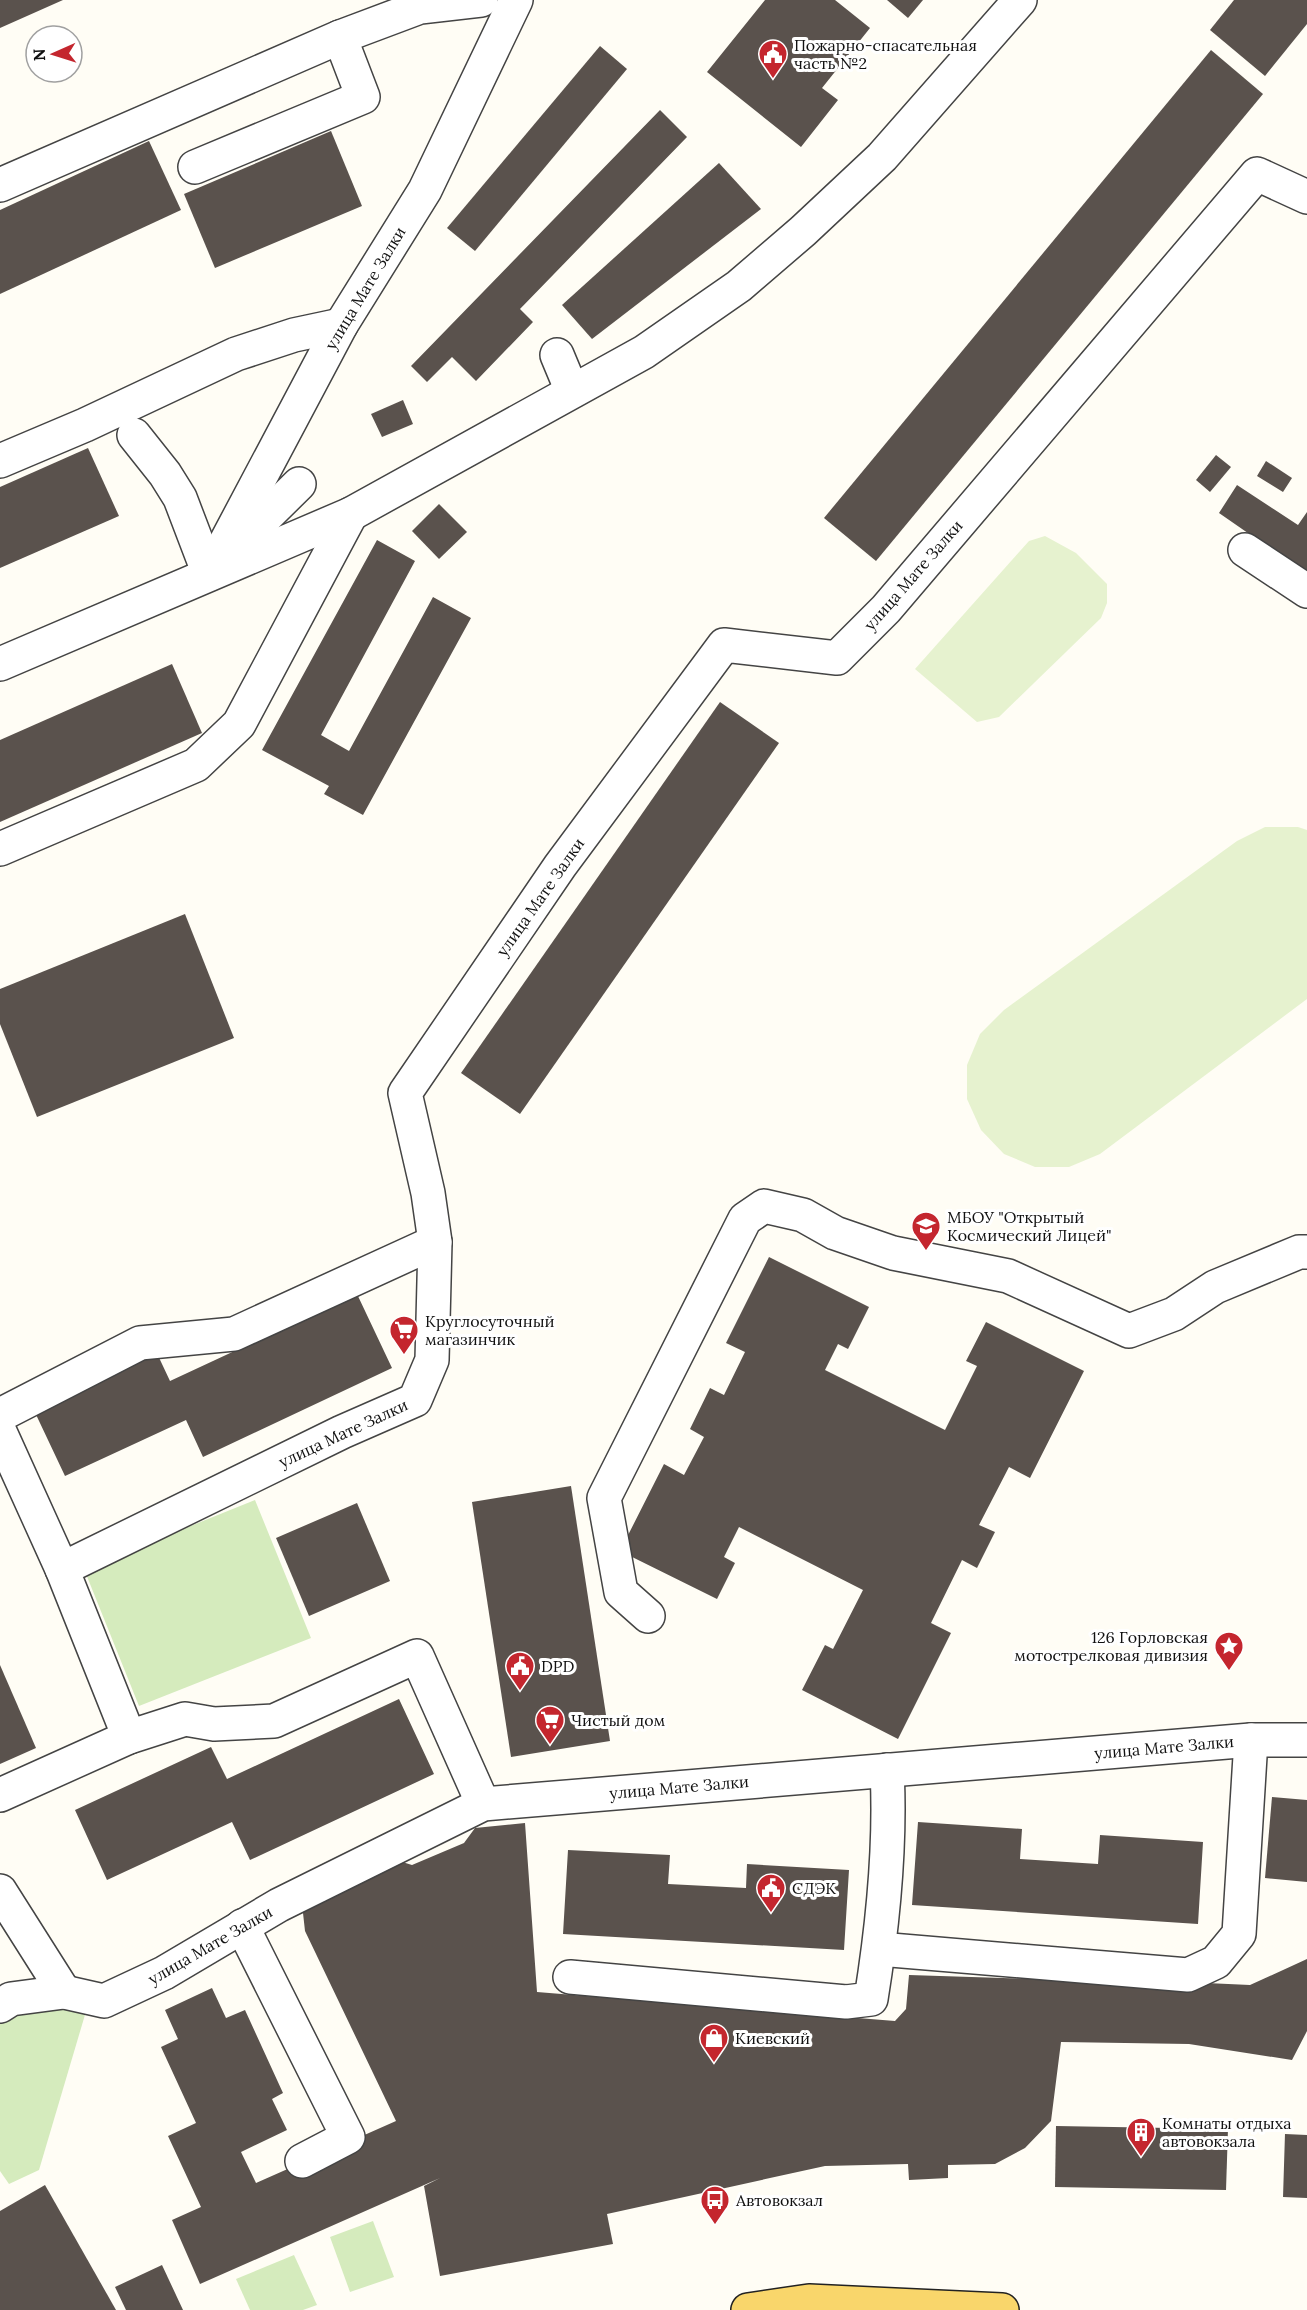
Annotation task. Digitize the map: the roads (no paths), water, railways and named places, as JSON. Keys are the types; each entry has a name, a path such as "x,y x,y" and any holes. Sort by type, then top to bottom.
{"main road":[{"path":"748,2310 808,2305 1002,2310"}],"street":[{"path":"0,185 340,37 420,7 481,0"},
{"name":"улица Мате Залки","path":"209,574 341,325 425,190 516,0"},
{"path":"0,664 351,514 644,352 739,286 803,231 882,157 1020,0"},
{"path":"195,167 363,97 340,37"},
{"name":"улица Мате Залки","path":"62,1569 342,1432 414,1400 432,1360 435,1242 428,1193 405,1093 560,866 724,645 837,658 886,609 1257,174 1307,197"},
{"path":"0,461 85,425 236,354 294,334 341,325"},
{"path":"557,355 572,391"},
{"path":"134,435 165,474 180,498 209,574"},
{"path":"209,574 299,484"},
{"path":"0,849 196,765 239,724 351,514"},
{"path":"1245,550 1307,591"},
{"path":"648,1616 621,1592 604,1498 745,1219 764,1206 803,1215 835,1233 893,1252 1008,1276 1129,1331 1174,1314 1215,1287 1299,1252 1307,1252"},
{"path":"0,1415 140,1343 234,1334 435,1242"},
{"path":"0,1432 62,1569 129,1737"},
{"path":"0,1796 129,1737 185,1719 214,1725 274,1721 417,1656 483,1804"},
{"path":"879,1949 1188,1975 1216,1962 1239,1934 1251,1740"},
{"name":"улица Мате Залки","path":"64,1992 104,2001 165,1973 242,1926 483,1804 1251,1740 1307,1740"},
{"path":"570,1977 846,2002 871,1999 879,1949 889,1813 887,1770"},
{"path":"0,1891 64,1992 11,1999 0,2006"},
{"path":"242,1926 348,2137 302,2161"}],"place":[{"name":"Пожарно-спасательная часть №2","path":"773,80"},
{"name":"МБОУ \"Открытый Космический Лицей\"","path":"926,1252"},
{"name":"Круглосуточный магазинчик","path":"404,1356"},
{"name":"126 Горловская мотострелковая дивизия","path":"1229,1672"},
{"name":"DPD","path":"520,1692"},
{"name":"Чистый дом","path":"550,1746"},
{"name":"СДЭК","path":"771,1914"},
{"name":"Киевский","path":"714,2064"},
{"name":"Комнаты отдыха автовокзала","path":"1141,2158"},
{"name":"Автовокзал","path":"715,2226"}]}
